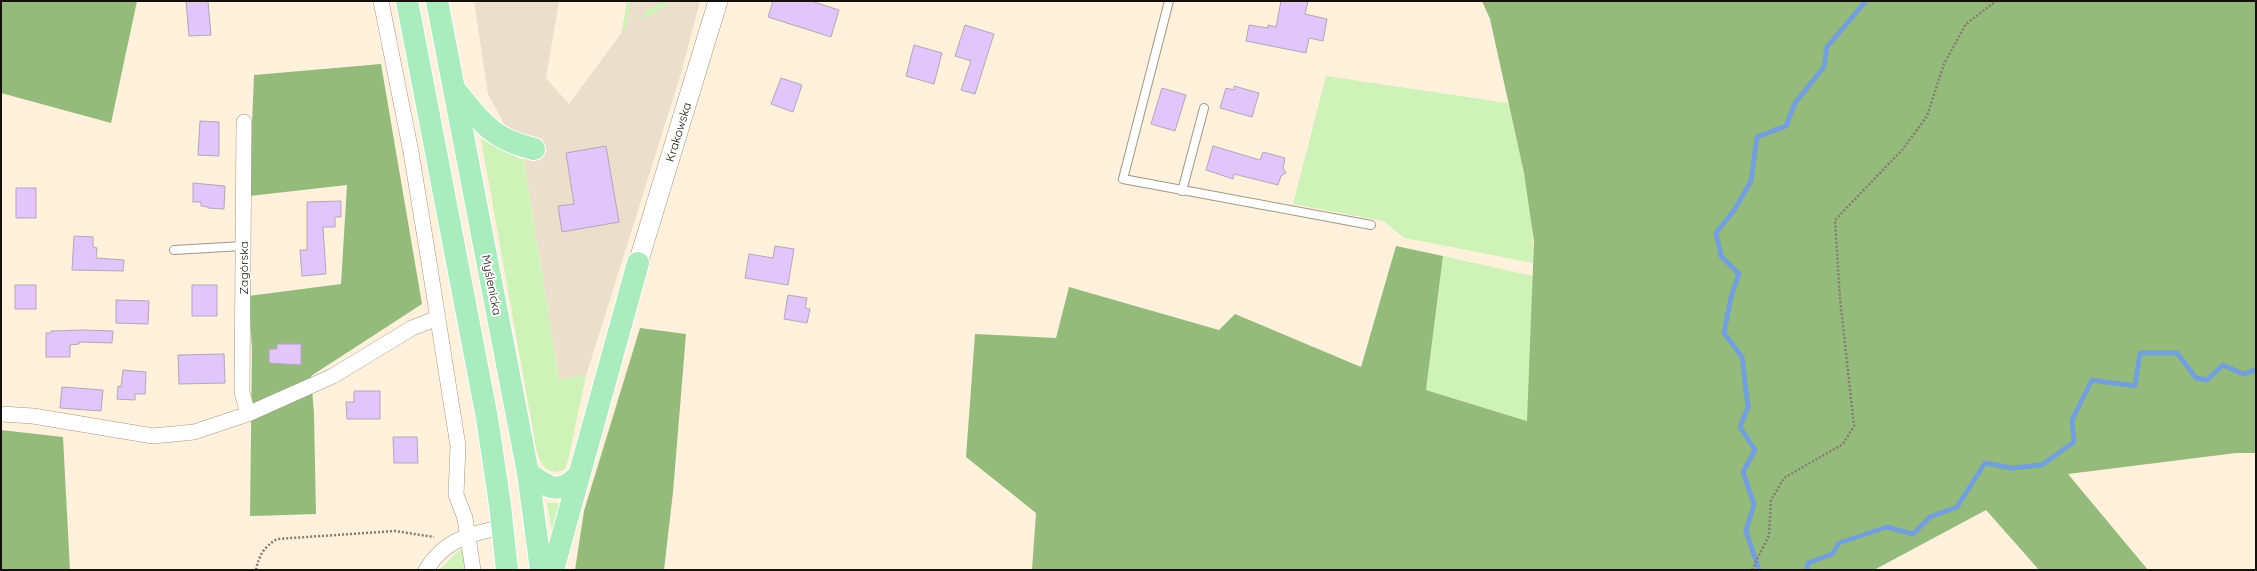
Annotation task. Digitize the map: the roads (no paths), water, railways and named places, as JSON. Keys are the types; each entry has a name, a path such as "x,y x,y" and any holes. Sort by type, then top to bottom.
{"highway":[{"path":"408,1 480,378 503,527 507,570"},
{"name":"Myślenicka","path":"437,1 528,473 541,570"},
{"path":"454,88 484,125 519,145 534,149"},
{"path":"553,570 638,263"},
{"path":"528,473 544,484 558,488 570,484 578,476"}],"street":[{"path":"381,1 411,152 438,318 458,446 456,495 462,537 473,570"},
{"name":"Krakowska","path":"638,263 718,1"},
{"name":"Zagórska","path":"244,122 242,392 248,414"},
{"path":"1,414 33,416 153,436 194,432 248,414 333,376 412,328 438,318"},
{"path":"426,570 462,537 503,527"}],"lane":[{"path":"1169,1 1123,179 1371,226"},
{"path":"1182,191 1204,108"},
{"path":"174,250 243,246"}],"waterway":[{"path":"1759,570 1746,531 1754,504 1743,472 1755,450 1740,427 1748,407 1742,357 1724,333 1731,297 1739,274 1721,256 1716,233 1735,209 1751,181 1757,137 1786,126 1795,103 1824,67 1827,47 1866,1"},
{"path":"1807,570 1808,563 1832,554 1839,543 1887,527 1913,534 1930,517 1957,507 1985,463 2012,468 2042,465 2074,442 2072,420 2092,380 2135,386 2140,353 2177,353 2196,378 2207,380 2223,365 2243,374 2256,370"}]}
